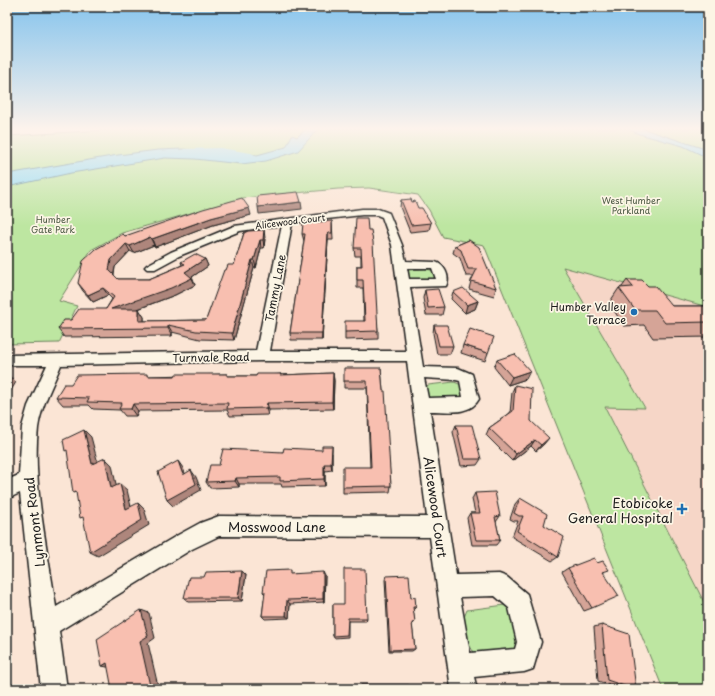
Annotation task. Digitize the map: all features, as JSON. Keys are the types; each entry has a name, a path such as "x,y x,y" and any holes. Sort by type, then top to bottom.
{"street":[{"name":"Alicewood Court","path":"151,267 175,254 221,234 256,225 372,211 383,213 388,219 394,236 400,264 438,527 464,689"},
{"name":"Tammy Lane","path":"262,356 288,221"},
{"path":"400,264 435,265 440,268 442,279 442,283 403,283"},
{"name":"Turnvale Road","path":"7,360 262,356 415,364"},
{"name":"Lynmont Road","path":"54,689 28,480 30,427 36,406 56,360"},
{"path":"415,364 458,374 467,378 471,399 465,404 421,405"},
{"path":"7,490 28,480"},
{"name":"Mosswood Lane","path":"47,625 185,542 207,530 219,526 438,527"},
{"path":"447,586 499,585 519,602 529,642 524,660 460,666"}],"shaded area":[{"name":"Etobicoke General Hospital","path":"563,267 708,307 708,610 605,407 645,407"}],"green space":[{"path":"7,160 708,160 708,307 563,267 645,408 605,407 708,610 708,689 663,689 484,245 443,237 429,210 418,195 369,188 338,189 243,198 122,233 91,250 59,301 77,306 59,343 7,344"},
{"path":"408,270 431,270 435,274 435,278 428,282 409,280 405,273"},
{"path":"454,382 462,385 468,398 430,403 424,390 428,385"},
{"path":"505,605 517,611 526,624 515,656 486,657 473,651 464,637 462,622 467,610"}],"water":[{"path":"86,160 149,160 71,173 7,187 7,174"},
{"path":"209,160 268,160 241,164"}],"building":[{"path":"298,192 301,202 258,207 257,196"},
{"path":"242,198 249,208 211,218 152,239 150,237 130,246 126,244 111,260 109,270 118,279 149,279 185,264 181,262 195,254 205,259 185,272 192,278 171,288 111,309 139,309 139,321 206,320 224,270 226,270 228,265 234,265 244,233 248,231 264,230 263,240 260,240 254,260 252,260 232,333 196,331 168,325 168,328 58,329 64,320 71,320 79,309 106,309 114,297 103,288 88,295 78,283 83,261 96,249 123,234 125,236 203,209"},
{"path":"411,199 412,202 415,201 418,208 422,208 431,223 411,225 401,200"},
{"path":"356,218 367,218 368,230 371,230 378,331 345,332 345,321 365,321 363,280 357,280 357,266 362,266 361,248 354,248"},
{"path":"332,221 332,233 328,233 322,333 290,333 305,234 302,234 303,223"},
{"path":"469,240 479,247 496,288 471,281 477,269 468,269 461,250 455,246"},
{"path":"627,280 642,280 648,286 655,286 672,306 708,306 708,322 665,323 655,310 635,310 619,288 633,287"},
{"path":"463,288 478,301 467,305 453,292"},
{"path":"438,289 444,307 428,308 425,290"},
{"path":"434,325 447,325 453,346 439,346"},
{"path":"470,329 494,337 488,353 463,345"},
{"path":"515,354 530,371 512,377 497,360"},
{"path":"344,368 381,368 383,391 385,391 391,486 343,487 343,467 371,467 367,381 344,381"},
{"path":"333,373 332,402 267,403 266,408 227,409 227,403 133,404 131,409 119,409 122,403 87,402 89,398 56,397 64,384 71,384 77,375 147,374 147,376 175,376 176,374 227,374 227,376 256,376 257,374 281,374 280,375"},
{"path":"515,385 532,389 531,421 549,438 541,445 535,440 516,454 489,428 513,411"},
{"path":"456,425 472,425 481,459 464,459"},
{"path":"84,430 92,464 105,458 111,488 120,484 126,509 138,503 142,520 90,552 83,517 80,518 76,492 73,493 67,450 65,451 63,440"},
{"path":"322,446 332,446 331,464 324,464 324,479 280,481 280,477 236,478 235,481 206,482 210,465 219,465 223,449 283,452 284,448 322,450"},
{"path":"178,461 183,475 191,470 196,484 167,500 158,472"},
{"path":"495,492 500,516 495,517 500,540 476,540 470,513 480,513 475,493"},
{"path":"520,498 547,514 544,525 564,537 558,557 517,531 523,516 519,516 514,513"},
{"path":"594,558 597,563 603,561 609,570 603,572 619,596 592,608 568,568"},
{"path":"344,569 365,569 367,618 348,618 347,635 333,636 333,604 344,604"},
{"path":"290,570 290,574 323,572 323,599 287,600 286,616 262,616 266,571"},
{"path":"242,571 238,598 184,598 189,577 204,577 206,572"},
{"path":"409,575 411,598 415,597 416,607 413,607 415,622 412,623 415,649 390,650 386,576"},
{"path":"141,610 148,636 140,641 150,686 145,689 112,689 107,663 102,666 97,639"},
{"path":"602,625 629,634 636,689 607,680"},
{"path":"361,685 409,685 409,689 361,689"}],"place":[{"name":"Humber Valley Terrace","path":"634,312"},
{"name":"Etobicoke General Hospital","path":"682,509"}],"park label":[{"name":"West Humber Parkland","path":"631,206"},
{"name":"Humber Gate Park","path":"53,224"}]}
